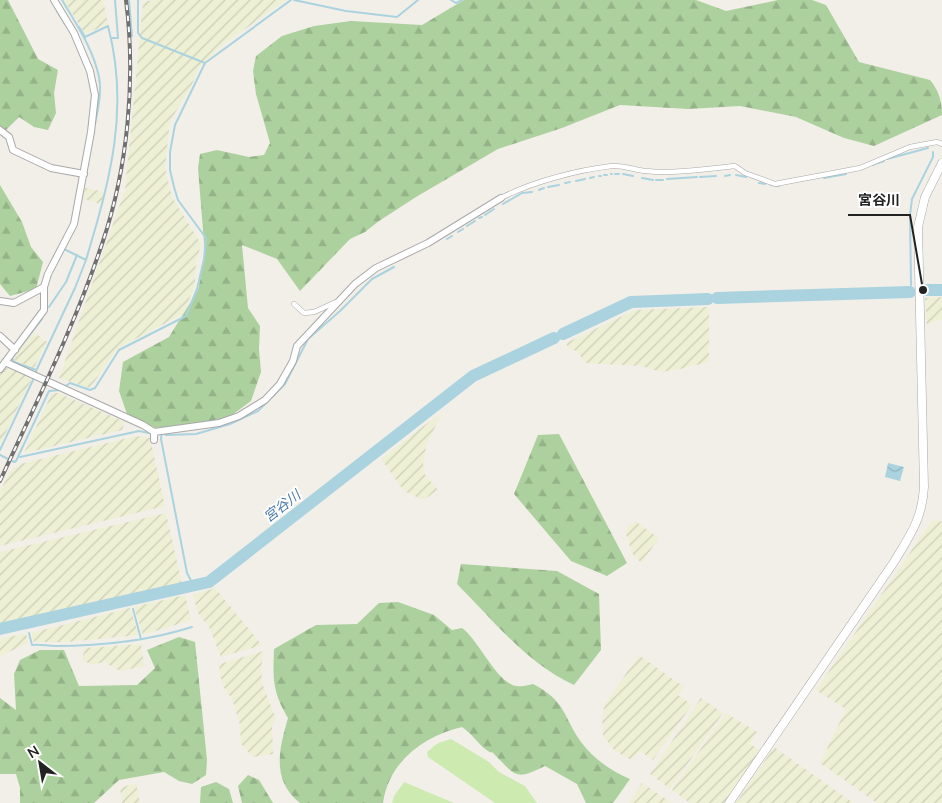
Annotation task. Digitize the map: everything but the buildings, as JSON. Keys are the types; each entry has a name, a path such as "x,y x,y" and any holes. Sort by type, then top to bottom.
{"street":[{"path":"0,369 44,310 44,287 48,274 74,224 91,132 94,87 74,33 54,0"},
{"path":"0,130 9,138 13,150 36,163 84,174"},
{"path":"5,362 143,425 154,432 219,423 239,416 265,400 280,384 293,361 297,346 336,302 376,268 428,243 524,186 612,166 625,166 646,171 735,166 745,173 775,184 860,168 910,147 937,142 942,144"},
{"path":"730,803 894,562 917,525 922,507 924,487 918,227 925,198 942,163"},
{"path":"0,301 14,303 44,287"},
{"path":"294,304 304,313 314,312 336,302"},
{"path":"0,336 15,350"},
{"path":"154,432 154,440"}],"green space":[{"path":"0,0 8,0 38,59 58,70 54,93 56,113 48,130 34,127 19,117 6,130 0,128"},
{"path":"64,0 103,0 108,24 85,34"},
{"path":"155,0 286,0 224,44 200,66 190,89 170,121 165,168 172,197 201,244 196,264 195,285 183,314 118,348 90,388 59,378 125,190 143,2"},
{"path":"464,0 696,0 726,11 778,0 812,0 826,5 859,62 930,80 939,96 942,115 874,146 844,138 796,117 740,106 688,109 620,105 562,128 498,149 416,197 365,232 350,239 300,291 277,259 242,245 248,308 260,326 261,372 251,401 228,418 188,425 156,428 128,417 119,391 123,362 169,337 198,290 205,255 198,168 200,154 217,150 249,157 264,155 270,143 256,94 253,71 256,56 282,36 314,26 351,21 422,25"},
{"path":"0,185 22,222 31,247 43,262 36,289 10,296 0,284"},
{"path":"85,188 104,192 101,204 83,199"},
{"path":"942,297 942,319 927,325 925,298"},
{"path":"709,307 709,362 661,372 641,366 585,363 577,351 569,349 566,343 635,310"},
{"path":"34,332 47,342 34,368 15,361 14,357"},
{"path":"10,367 32,378 0,445 0,375 4,369"},
{"path":"52,393 58,393 125,422 122,430 24,453"},
{"path":"438,415 440,417 426,446 423,464 425,475 438,490 423,500 404,491 381,459"},
{"path":"559,434 627,563 607,576 571,561 514,494 538,435"},
{"path":"136,436 150,438 165,506 0,546 0,492 10,471 20,464"},
{"path":"166,513 182,584 0,627 0,552"},
{"path":"933,519 942,522 942,803 877,803 820,763 846,709 816,690"},
{"path":"635,521 659,538 641,563 632,553 626,534 628,527"},
{"path":"461,564 557,571 599,594 601,650 574,685 557,676 526,653 457,584"},
{"path":"215,588 262,645 221,657 209,627 198,613 193,595"},
{"path":"185,595 191,620 143,635 134,607"},
{"path":"398,602 434,615 452,630 462,628 502,678 519,686 533,684 552,697 563,710 581,742 591,754 603,764 630,779 613,803 586,803 577,784 545,766 522,775 512,772 493,752 485,749 462,727 434,737 410,753 393,775 383,803 300,803 291,794 281,774 280,752 288,718 276,692 274,649 316,625 357,624 379,603"},
{"path":"130,608 139,635 67,642 34,642 31,633"},
{"path":"26,633 28,643 0,656 0,639"},
{"path":"179,637 195,642 207,760 206,775 192,784 179,781 164,772 119,780 94,803 20,803 20,788 16,774 0,774 0,698 16,710 14,674 20,660 40,650 64,650 79,686 137,685 155,668 147,650"},
{"path":"141,644 144,666 120,671 104,662 91,665 82,659 85,648"},
{"path":"264,651 261,668 262,683 276,719 272,725 273,754 253,757 241,744 240,725 232,699 223,686 219,671 220,664"},
{"path":"639,655 684,687 678,695 692,705 653,760 640,751 631,760 615,751 603,736 602,718 605,704"},
{"path":"701,698 723,713 670,789 650,774"},
{"path":"726,713 757,732 750,744 761,751 726,803 690,803 672,790"},
{"path":"451,739 489,762 499,772 525,786 537,803 495,803 428,757 427,752 438,743"},
{"path":"774,747 838,792 853,803 736,803"},
{"path":"248,775 259,780 273,803 242,803 238,786"},
{"path":"216,782 229,789 233,803 200,803 201,787"},
{"path":"404,782 454,803 392,803 394,796"},
{"path":"136,783 140,803 122,803 120,788"},
{"path":"642,783 672,803 629,803"}],"water":[{"path":"888,463 904,467 900,481 885,477"}],"waterway":[{"path":"62,0 84,37 97,67 100,89 95,124"},
{"path":"111,38 118,38 115,0"},
{"path":"129,0 132,36"},
{"path":"138,0 138,33 142,38 205,63"},
{"path":"64,387 70,383 90,390 95,388 119,350 186,316 197,289 204,259 206,238 178,200 174,187 170,170 170,152 175,125 205,63 291,0"},
{"path":"294,0 346,11 397,17 418,0"},
{"path":"451,0 456,3 462,0"},
{"path":"57,11 65,24"},
{"path":"79,27 85,37 108,26 117,86 117,115 109,173 86,260"},
{"path":"887,159 928,148"},
{"path":"911,285 910,215 912,199 933,157 933,152"},
{"path":"872,165 884,161"},
{"path":"623,174 633,176"},
{"path":"824,178 846,174"},
{"path":"725,176 730,175"},
{"path":"736,175 746,177"},
{"path":"700,177 716,176"},
{"path":"590,178 594,177"},
{"path":"667,179 697,177"},
{"path":"642,178 653,180"},
{"path":"576,181 585,179"},
{"path":"656,180 663,180"},
{"path":"565,183 570,182"},
{"path":"759,183 765,184"},
{"path":"548,187 559,185"},
{"path":"771,185 779,186"},
{"path":"539,190 544,188"},
{"path":"503,204 522,193 532,192"},
{"path":"485,215 494,209"},
{"path":"467,226 475,221"},
{"path":"458,232 463,229"},
{"path":"447,239 452,236"},
{"path":"36,371 86,260 64,249"},
{"path":"49,307 66,282 77,255"},
{"path":"194,586 187,573 161,439 162,432 166,435 196,434 230,424 258,411 285,384 308,339 372,279 394,267"},
{"name":"宮谷川","path":"923,290 942,290"},
{"name":"宮谷川","path":"717,298 910,292"},
{"name":"宮谷川","path":"563,334 631,302 708,299"},
{"path":"36,370 14,362 12,358 42,319"},
{"name":"宮谷川","path":"0,629 209,582 473,376 554,338"},
{"path":"0,450 33,380"},
{"path":"0,455 14,462 16,461 49,391 60,390"},
{"path":"20,457 139,431 149,433"},
{"path":"133,609 141,639"},
{"path":"29,633 32,645 72,646 107,644 141,639 192,627"}],"railway":[{"path":"0,481 80,304 111,215 124,154 128,123 130,61 126,0"}],"place":[{"name":"宮谷川","path":"923,290"}]}
